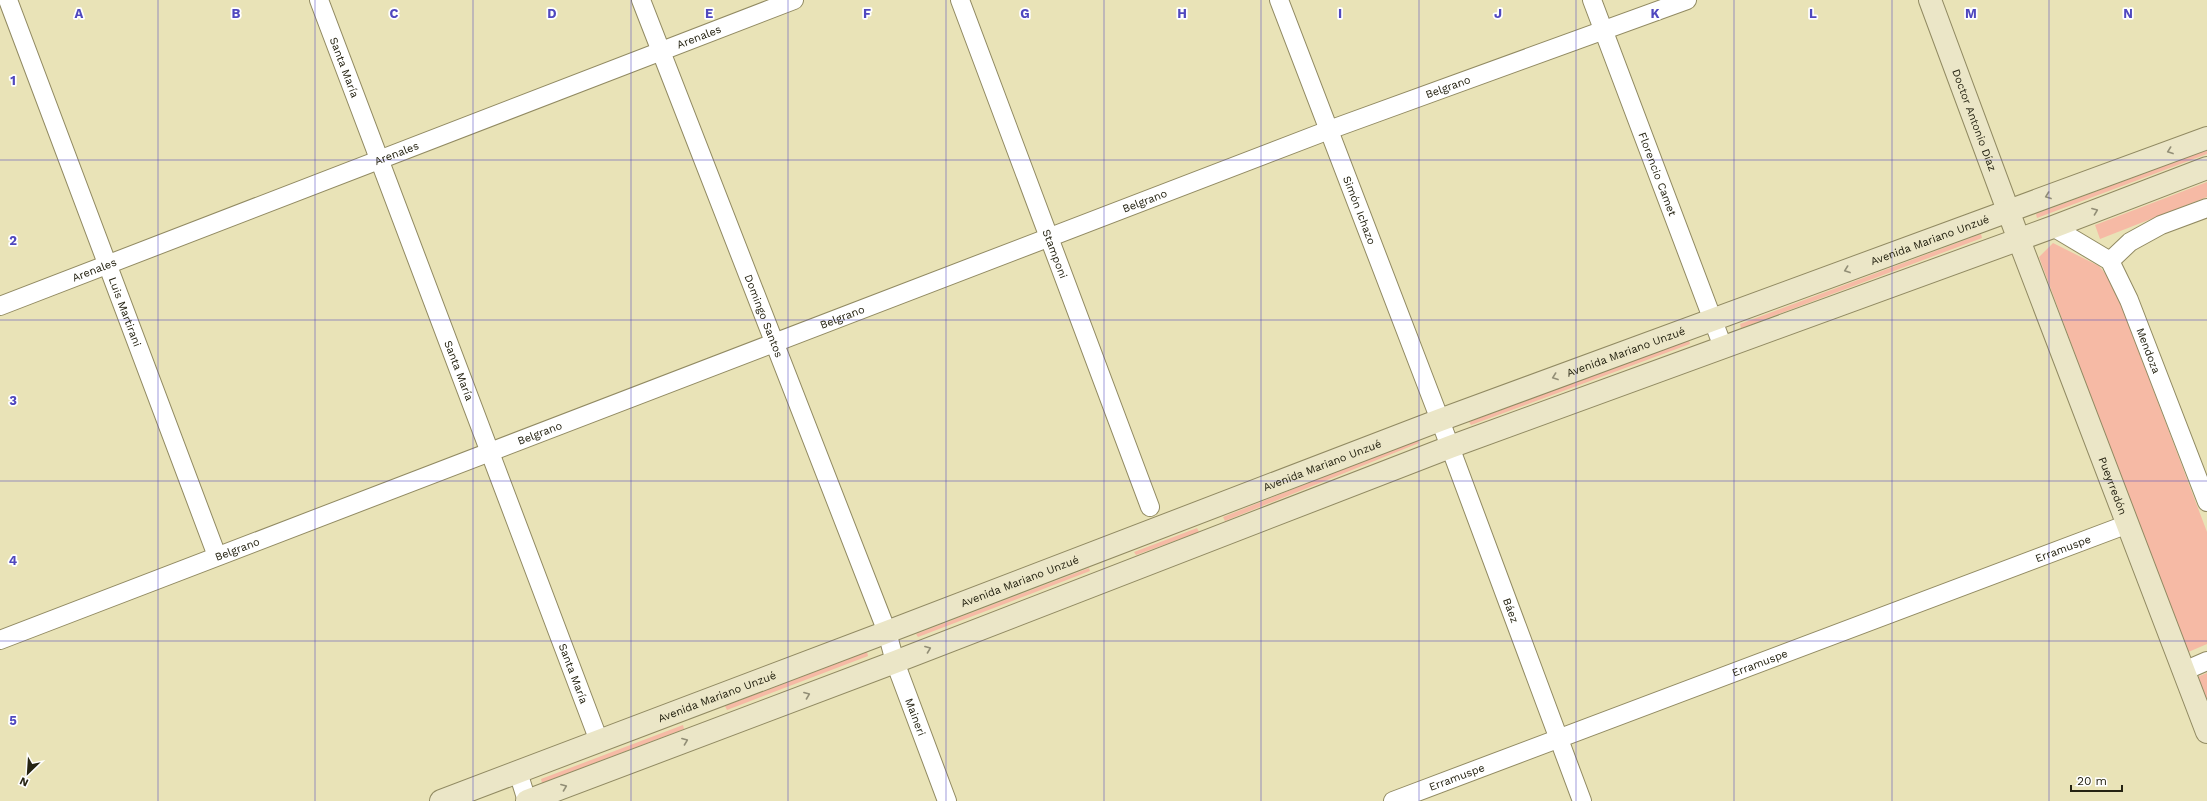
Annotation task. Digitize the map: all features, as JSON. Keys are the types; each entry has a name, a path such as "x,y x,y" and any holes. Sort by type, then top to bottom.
{"main road":[{"name":"Doctor Antonio Díaz","path":"1930,0 2019,240"},
{"name":"Avenida Mariano Unzué","path":"441,801 1440,420 2207,138"},
{"path":"527,801 895,662 1450,447 2019,240 2207,168"},
{"name":"Pueyrredón","path":"2019,240 2207,732"},
{"path":"1206,510 1216,538"},
{"path":"1104,549 1114,577"},
{"path":"697,704 710,732"}],"street":[{"name":"Luis Martirani","path":"8,0 217,556"},
{"name":"Santa María","path":"319,0 599,741"},
{"name":"Domingo Santos","path":"641,0 887,632"},
{"name":"Arenales","path":"0,306 794,0"},
{"name":"Stamponi","path":"960,0 1150,507"},
{"name":"Simón Ichazo","path":"1279,0 1440,420"},
{"name":"Florencio Camet","path":"1592,0 1724,347"},
{"name":"Belgrano","path":"0,640 1329,130 1687,0"},
{"path":"2053,227 2110,261 2130,242 2161,225 2207,208"},
{"name":"Mendoza","path":"2110,261 2130,300 2207,502"},
{"name":"Báez","path":"1440,420 1582,801"},
{"name":"Erramuspe","path":"1393,801 2128,524"},
{"name":"Maineri","path":"887,632 895,662 947,801"},
{"path":"2184,671 2207,662"},
{"path":"518,772 527,801"}],"shaded area":[{"path":"2207,150 2207,154 2037,218 2036,214"},
{"path":"2207,182 2207,197 2100,239 2095,225"},
{"path":"1981,234 1982,238 1741,328 1740,324"},
{"path":"2053,243 2099,266 2113,283 2207,532 2207,644 2186,653 2039,257"},
{"path":"1689,340 1690,344 1471,425 1469,422"},
{"path":"1418,439 1419,443 1225,521 1223,517"},
{"path":"1197,528 1199,532 1136,555 1134,552"},
{"path":"1089,568 1090,571 918,637 916,634"},
{"path":"867,652 868,656 727,710 725,706"},
{"path":"2207,673 2207,703 2197,677"},
{"path":"683,725 684,729 542,783 541,779"}]}
